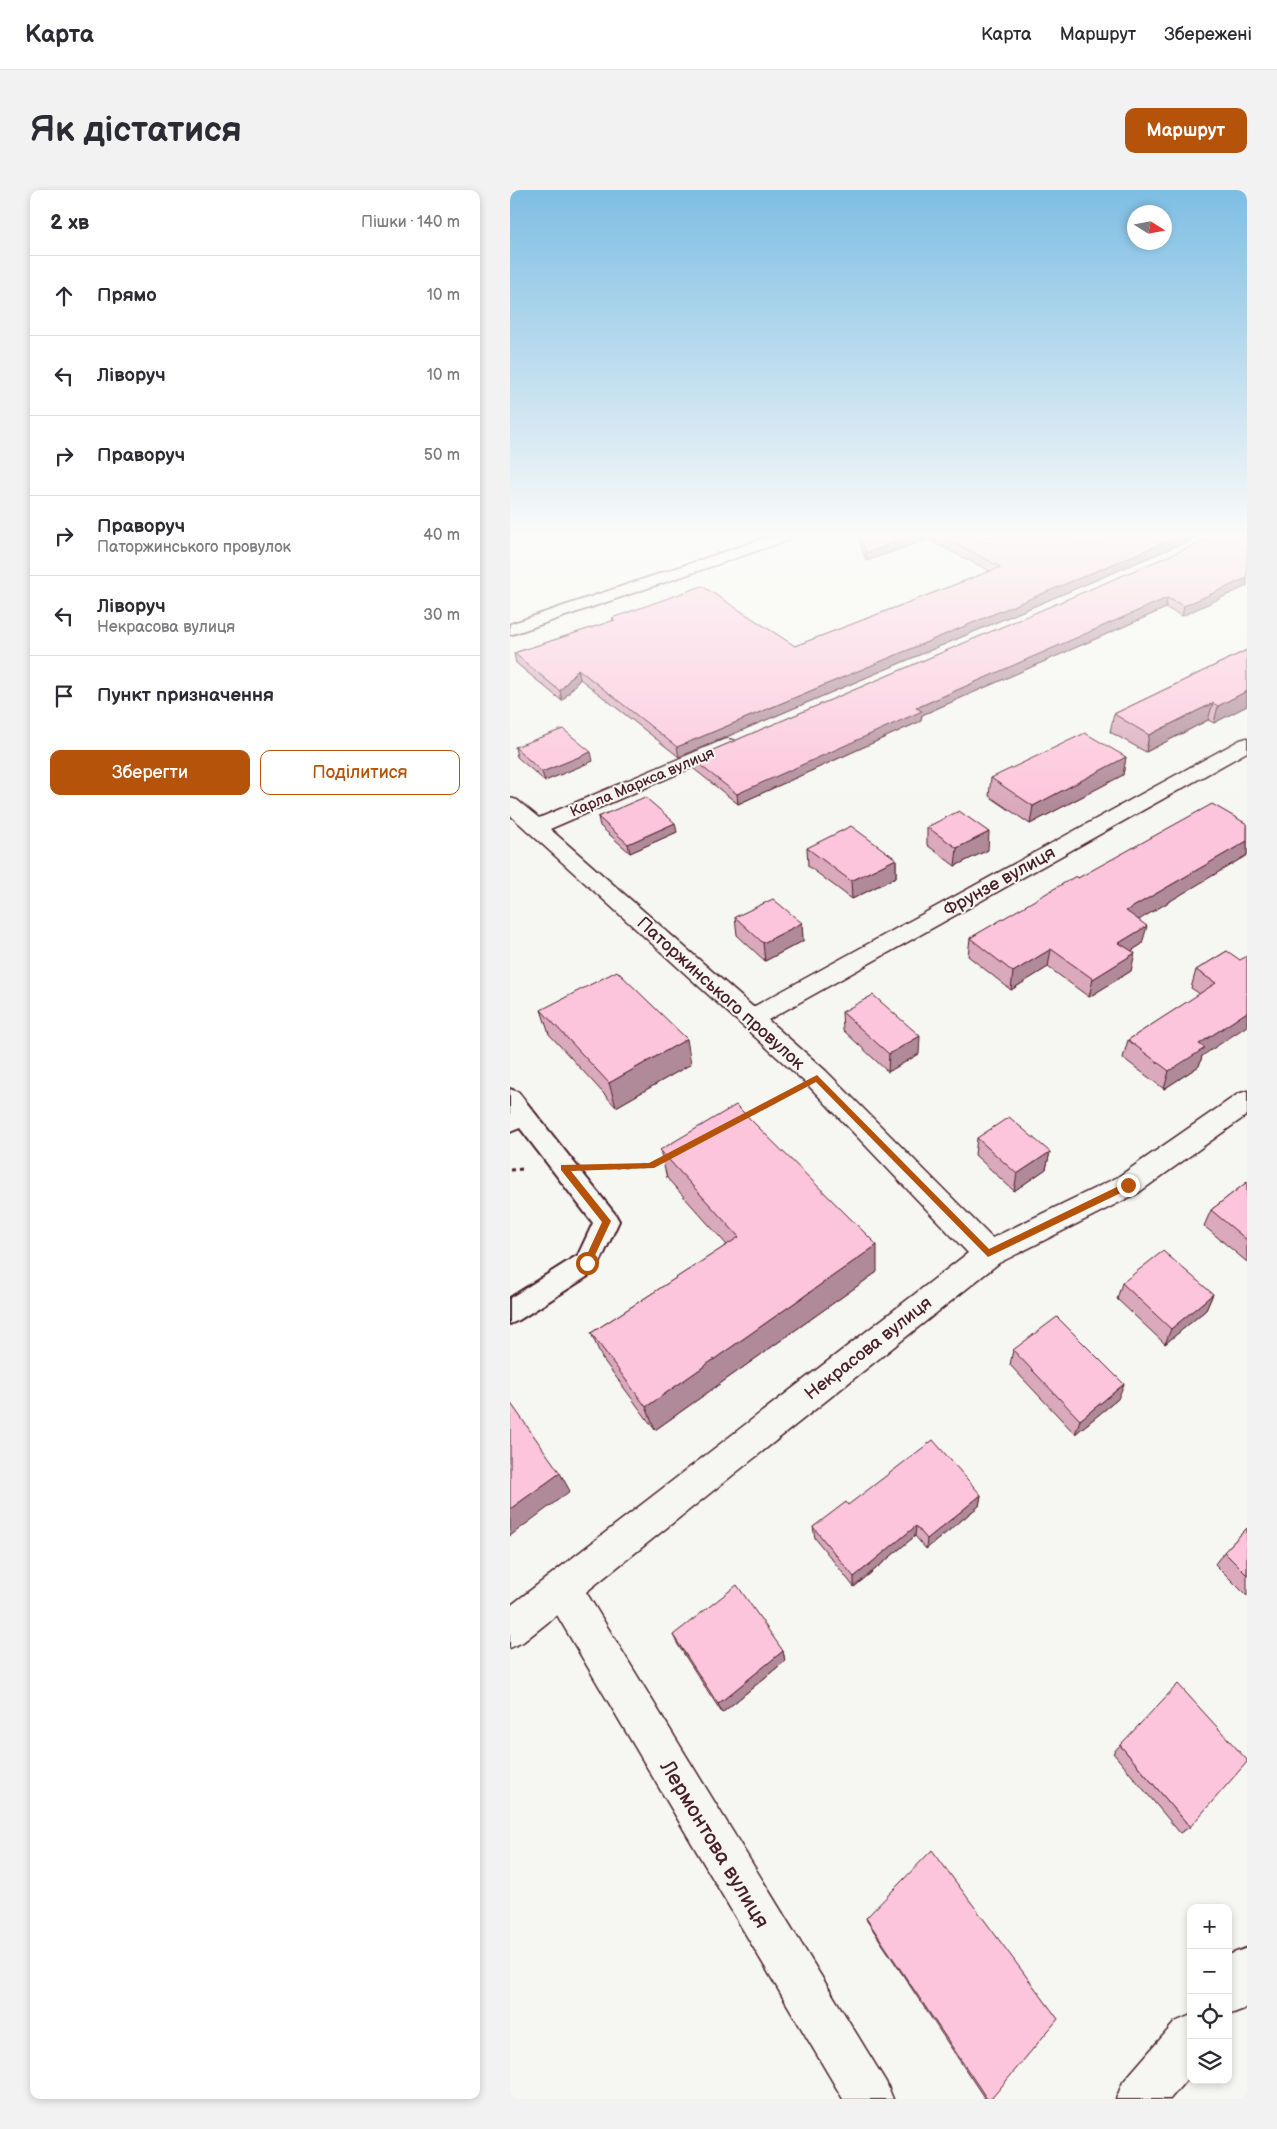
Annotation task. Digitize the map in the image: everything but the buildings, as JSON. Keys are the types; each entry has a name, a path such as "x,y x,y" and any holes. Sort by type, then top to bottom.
{"street":[{"name":"Карла Маркса вулиця","path":"536,827 748,737"},
{"name":"Фрунзе вулиця","path":"750,1019 1247,744"},
{"name":"Паторжинського провулок","path":"510,804 817,1078 988,1254"},
{"name":"Некрасова вулиця","path":"510,1629 988,1254 1128,1185 1247,1101"},
{"name":"Лермонтова вулиця","path":"562,1588 869,2099"},
{"path":"1232,1988 1247,1970"},
{"path":"1140,2099 1190,2039"}],"lane":[{"path":"510,1312 587,1263 606,1221 564,1168 515,1112"}],"path":[{"path":"738,1120 817,1078"},
{"path":"510,1170 651,1166 668,1156"}],"route":[{"path":"587,1263 606,1221 564,1168 651,1166 817,1078 988,1254 1128,1185"}]}
